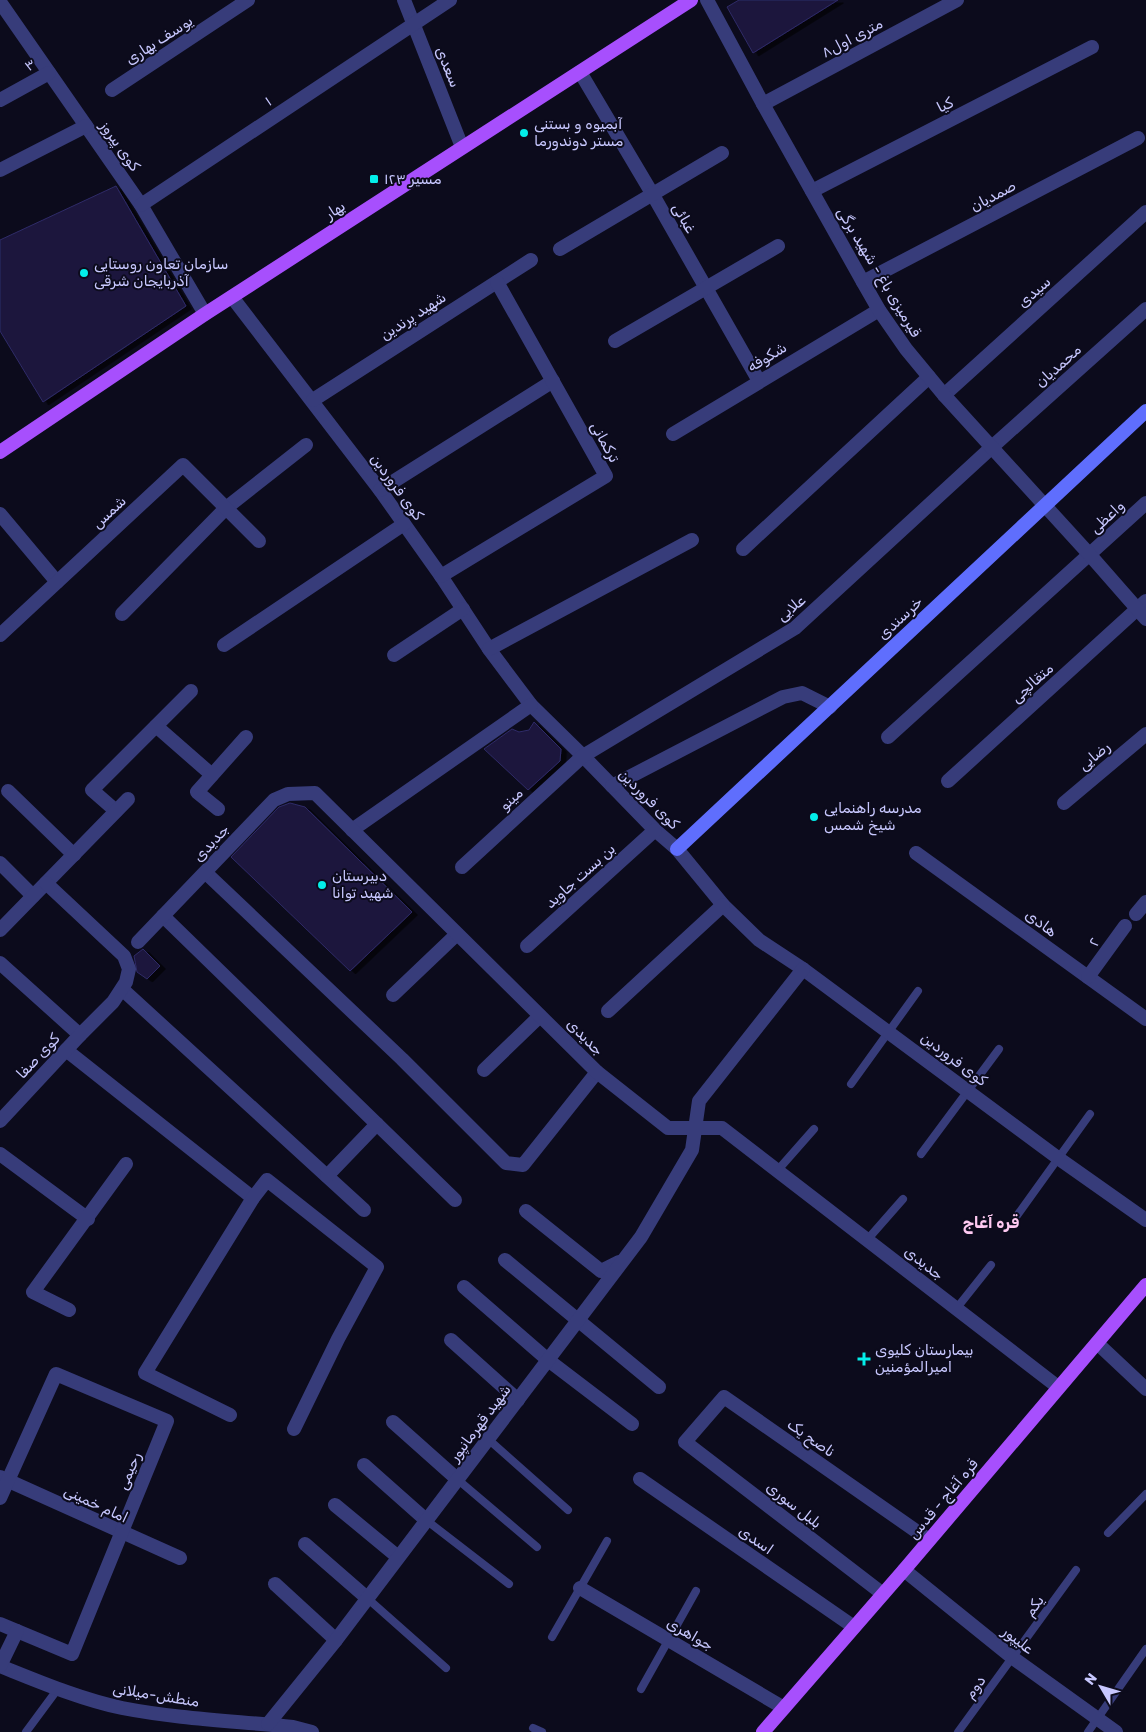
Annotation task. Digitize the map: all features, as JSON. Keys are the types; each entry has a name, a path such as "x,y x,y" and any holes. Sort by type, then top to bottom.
{"main road":[{"name":"بهار","path":"0,452 205,314 691,0"},
{"name":"خرسندی","path":"677,849 1146,411"},
{"name":"قره آغاج - قدس","path":"763,1732 904,1570 1146,1285"}],"street":[{"name":"یوسف بهاری","path":"112,90 248,0"},
{"name":"سعدی","path":"404,0 462,147"},
{"name":"۱","path":"141,205 450,0"},
{"name":"قیرمیزی باغ - شهید برگی","path":"708,0 763,104 863,282 906,350 1044,506 1143,610"},
{"name":"۸متری اول","path":"763,104 957,0"},
{"name":"کوی پیروز","path":"0,2 141,205 205,314"},
{"name":"کیا","path":"812,191 1092,47"},
{"name":"غبائی","path":"580,72 653,195 759,381"},
{"name":"۳","path":"0,100 49,74"},
{"path":"0,170 86,126"},
{"name":"صمدیان","path":"863,282 1138,138"},
{"path":"560,249 722,153"},
{"name":"سیدی","path":"944,395 1146,212"},
{"path":"615,341 778,246"},
{"name":"شهید پرندین","path":"313,400 531,260"},
{"name":"ترکمانی","path":"441,576 606,476 497,282"},
{"name":"کوی فروردین","path":"232,298 313,400 380,490 441,576 489,650 531,705 655,830 677,849 723,905 759,940 803,968 1058,1158 1146,1220"},
{"name":"محمدیان","path":"992,447 1146,309"},
{"name":"شکوفه","path":"673,434 879,310"},
{"path":"743,549 929,377"},
{"path":"380,490 553,381"},
{"path":"122,614 226,508 306,445"},
{"name":"علایی","path":"583,756 795,628 992,447"},
{"name":"شمس","path":"0,635 183,465 226,508"},
{"name":"واعظی","path":"888,737 1146,503"},
{"path":"226,508 259,541"},
{"path":"0,514 57,582"},
{"path":"224,644 404,524"},
{"path":"489,650 692,540"},
{"path":"394,655 463,610"},
{"name":"متقالچی","path":"948,781 1143,610"},
{"path":"116,812 92,790 190,691"},
{"path":"612,786 783,697 802,693 830,706"},
{"path":"352,830 531,705"},
{"path":"156,726 212,775"},
{"name":"رضایی","path":"1064,803 1146,734"},
{"path":"218,809 197,792 246,737"},
{"name":"مینو","path":"462,867 583,756"},
{"path":"8,791 74,855"},
{"name":"جدیدی","path":"124,956 206,873 274,800 288,794 315,794 597,1072 668,1128 722,1128 1058,1387"},
{"path":"0,930 128,799"},
{"name":"بن بست جاوید","path":"527,946 655,830"},
{"name":"هادی","path":"916,853 1146,1019"},
{"path":"0,864 33,896"},
{"path":"206,873 402,1059 506,1163 523,1166 597,1072"},
{"path":"46,883 124,956 129,969 122,989 364,1210"},
{"path":"1136,914 1146,902"},
{"path":"608,1011 723,905"},
{"path":"163,916 454,1200"},
{"name":"۲","path":"1088,977 1125,926"},
{"path":"393,995 457,934"},
{"name":"کوی صفا","path":"1,967 80,1035"},
{"name":"شهید قهرمانپور","path":"268,1724 336,1640 641,1237 692,1150 699,1101 803,968"},
{"name":"کوی صفا","path":"0,1121 113,1002 122,989"},
{"path":"484,1070 540,1016"},
{"path":"66,1050 253,1198"},
{"path":"327,1176 377,1124"},
{"path":"0,1154 88,1218"},
{"path":"69,1310 33,1292 126,1164"},
{"path":"230,1414 145,1373 253,1198 267,1180 377,1267 338,1339 294,1429"},
{"path":"526,1211 601,1271 624,1260"},
{"path":"505,1260 659,1387"},
{"path":"464,1287 548,1360 632,1424"},
{"path":"451,1340 518,1400"},
{"path":"1097,1343 1146,1389"},
{"name":"رحیمی","path":"3,1479 14,1470 56,1374 167,1421 72,1654 17,1631"},
{"name":"ناصح یک","path":"686,1442 724,1397 929,1540"},
{"path":"394,1422 457,1479"},
{"name":"بلبل سوری","path":"686,1442 883,1594"},
{"path":"364,1465 426,1520"},
{"path":"0,1498 3,1479"},
{"name":"امام خمینی","path":"3,1479 120,1533 180,1558"},
{"name":"اسدی","path":"640,1479 854,1627"},
{"path":"335,1505 398,1557"},
{"path":"305,1544 367,1598"},
{"name":"علیپور","path":"904,1570 1013,1658 1116,1732"},
{"path":"275,1584 336,1640"},
{"name":"جواهری","path":"580,1588 784,1708"},
{"path":"0,1624 17,1631 0,1666"},
{"name":"منطش-میلانی","path":"0,1666 57,1690 121,1708 171,1716 268,1724 312,1732"}],"lane":[{"path":"851,1084 918,990"},
{"path":"921,1154 999,1049"},
{"path":"1016,1218 1090,1114"},
{"path":"777,1171 814,1130"},
{"path":"866,1240 903,1199"},
{"path":"956,1309 991,1265"},
{"path":"488,1439 568,1510"},
{"path":"457,1479 537,1548"},
{"path":"1108,1532 1146,1494"},
{"path":"426,1520 508,1584"},
{"path":"552,1637 607,1541"},
{"name":"یکم","path":"1013,1658 1076,1570"},
{"path":"641,1689 696,1591"},
{"path":"367,1598 446,1668"},
{"path":"1088,1732 1146,1649"},
{"name":"دوم","path":"958,1732 1013,1658"},
{"path":"26,1732 57,1690"},
{"path":"533,1728 542,1732"}],"building":[{"path":"739,0 838,0 753,53 727,7"},
{"name":"سازمان تعاون روستایی آذربایجان شرقی","path":"116,186 186,306 43,402 0,331 0,240"},
{"path":"534,722 561,749 560,761 528,790 484,749 512,729 519,732 529,730"},
{"name":"دبیرستان شهید توانا","path":"290,803 305,807 412,912 350,971 231,857 279,807"},
{"path":"143,949 160,966 147,979 137,972 134,956"}],"place":[{"name":"آبمیوه و بستنی مستر دوندورما","path":"524,133"},
{"name":"مسیر ۱۲۳","path":"374,179"},
{"name":"سازمان تعاون روستایی آذربایجان شرقی","path":"84,273"},
{"name":"مدرسه راهنمایی شیخ شمس","path":"814,817"},
{"name":"دبیرستان شهید توانا","path":"322,885"},
{"name":"بیمارستان کلیوی امیرالمؤمنین","path":"864,1359"}],"district":[{"name":"قره آغاج","path":"991,1222"}]}
